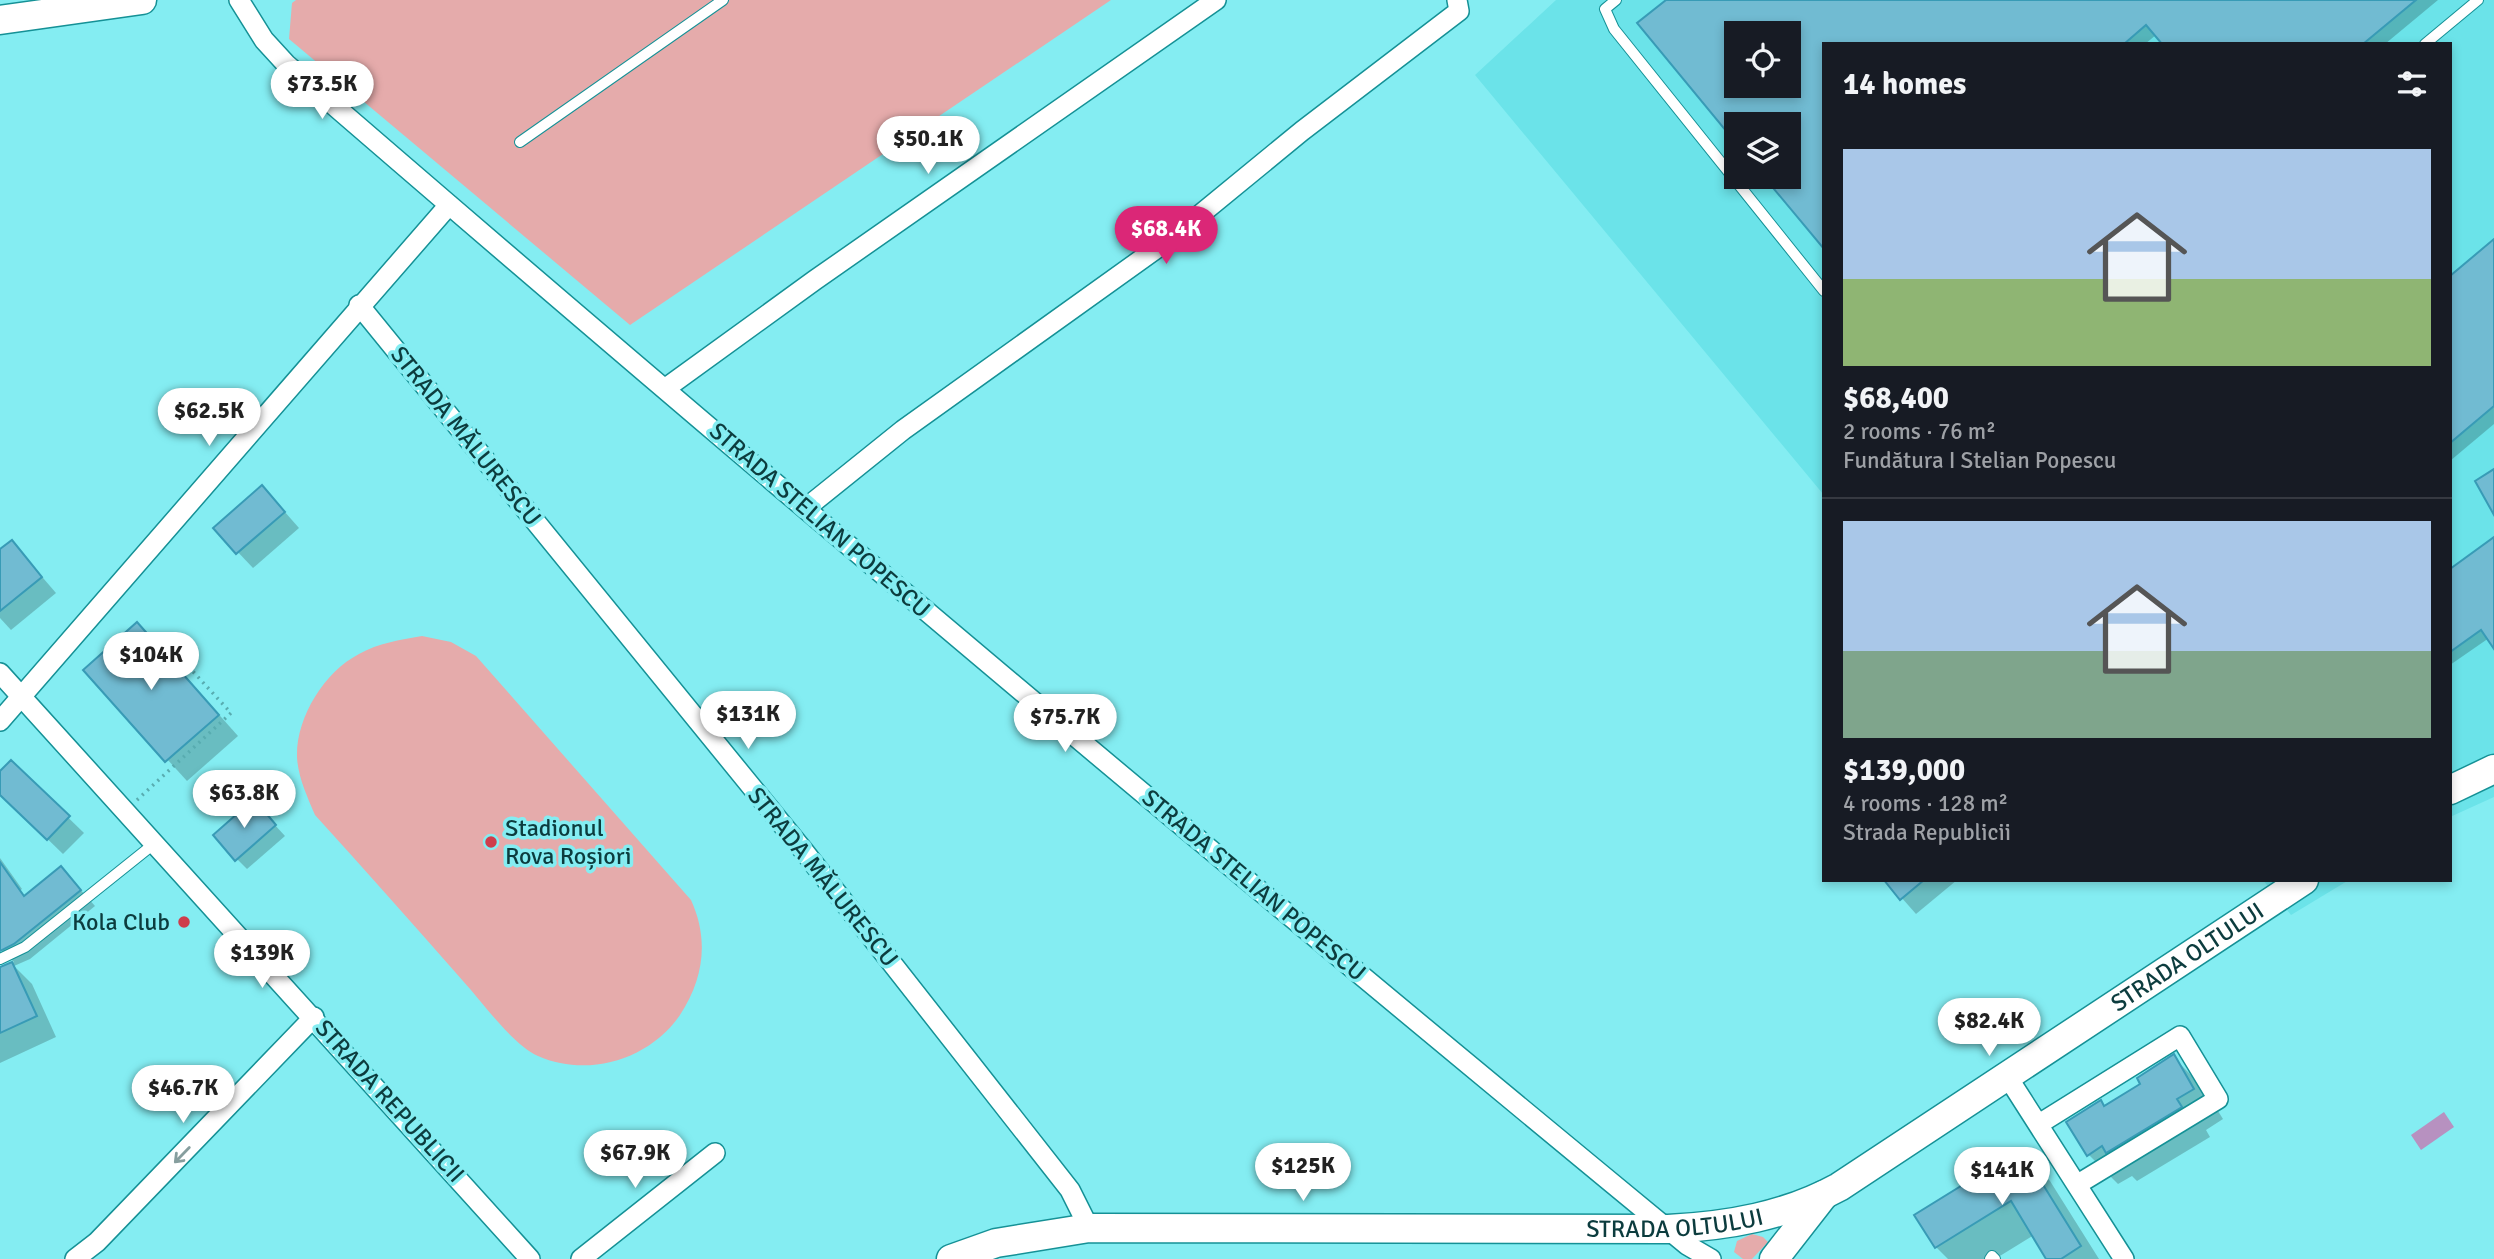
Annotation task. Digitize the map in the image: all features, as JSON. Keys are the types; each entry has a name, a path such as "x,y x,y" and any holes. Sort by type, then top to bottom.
{"main road":[{"path":"0,20 142,0"},
{"path":"2452,789 2494,769"},
{"name":"STRADA OLTULUI","path":"951,1259 996,1243 1089,1228 1668,1229 1713,1227 1751,1220 1824,1195 2296,882"},
{"path":"1774,1259 1824,1195"}],"street":[{"name":"STRADA STELIAN POPESCU","path":"239,0 264,40 286,64 449,205 806,508 1668,1229 1711,1259"},
{"path":"666,388 815,280 1216,0"},
{"path":"806,508 903,430 1174,236 1301,131 1459,11 1457,0"},
{"path":"0,721 359,305 449,205"},
{"name":"STRADA MĂLURESCU","path":"359,305 812,861 1070,1190 1089,1228"},
{"name":"STRADA REPUBLICII","path":"0,673 314,1017 530,1259"},
{"path":"75,1259 97,1242 314,1017"},
{"path":"2039,1124 2180,1036 2218,1099 2078,1184"},
{"path":"2007,1076 2124,1259"},
{"path":"581,1259 715,1153"}],"lane":[{"path":"520,142 723,0"},
{"path":"1616,0 1605,9 1614,29 1822,289"},
{"path":"2427,42 2478,0"},
{"path":"0,959 25,947 155,843"}],"path":[{"path":"126,810 231,713 176,653"}],"shaded area":[{"path":"296,0 1111,0 630,325 289,39 292,3"},
{"path":"1556,0 2494,0 2494,797 2452,816 2452,42 1822,42 1822,493 1475,75"},
{"name":"Stadionul Rova Roșiori","path":"422,636 451,642 476,656 691,900 697,915 702,944 699,973 694,987 680,1015 667,1031 635,1054 597,1065 577,1065 557,1062 528,1050 498,1022 315,815 301,779 297,757 301,727 314,698 334,672 359,654 382,645"},
{"path":"2265,882 2346,882 2291,915"},
{"path":"2444,1112 2454,1127 2421,1150 2411,1135"},
{"path":"1752,1234 1763,1237 1768,1242 1752,1259 1743,1259 1734,1252 1737,1241"}],"building":[{"path":"1666,0 2416,0 2365,42 2160,42 2146,25 2126,42 1822,42 1822,247 1774,189 1801,189 1801,112 1724,112 1724,128 1637,23"},
{"path":"2494,239 2494,406 2452,441 2452,274"},
{"path":"2494,469 2494,515 2475,481"},
{"path":"262,485 285,512 236,554 213,528"},
{"path":"2494,537 2494,649 2481,630 2452,651 2452,568"},
{"path":"12,540 42,577 0,611 0,549"},
{"path":"137,622 219,715 165,762 83,670"},
{"path":"11,760 70,816 47,840 0,795 0,771"},
{"path":"254,799 276,825 235,861 213,835"},
{"path":"0,862 24,896 61,866 81,890 14,944 0,951"},
{"path":"1886,882 1922,882 1900,900"},
{"path":"12,962 37,1016 0,1033 0,967"},
{"path":"2174,1054 2194,1089 2177,1099 2182,1107 2106,1153 2102,1146 2087,1156 2066,1122 2101,1100 2104,1106 2140,1084 2137,1078"},
{"path":"2021,1149 2081,1246 2061,1259 2046,1259 2011,1201 1935,1248 1914,1215"}],"place":[{"name":"Stadionul Rova Roșiori","path":"491,842"},
{"name":"Kola Club","path":"184,922"}]}
